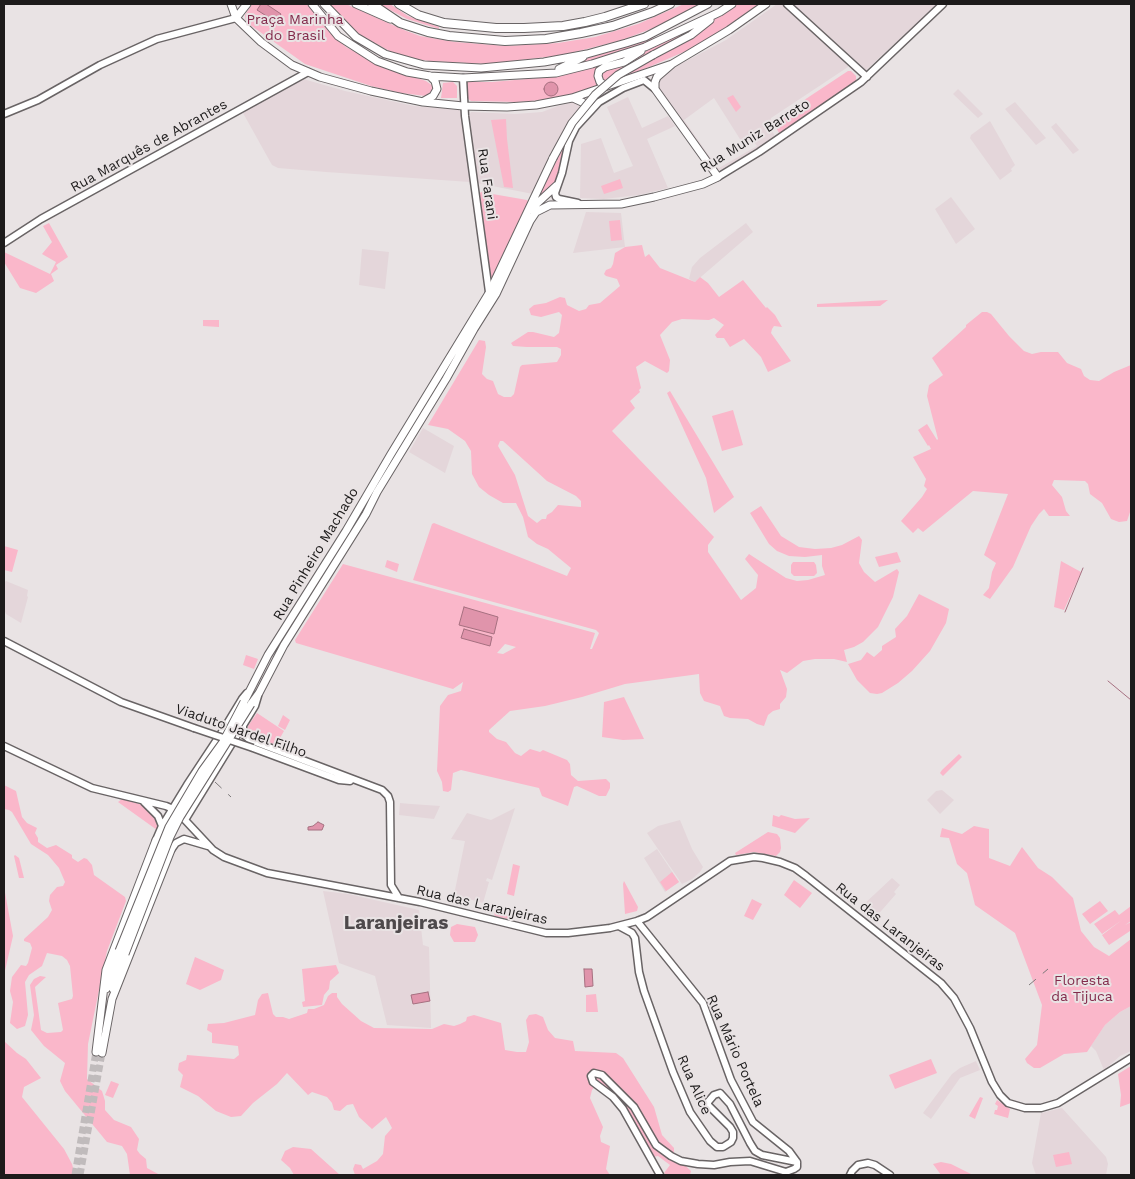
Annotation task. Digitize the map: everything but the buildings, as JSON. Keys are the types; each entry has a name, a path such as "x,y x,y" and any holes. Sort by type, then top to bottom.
{"highway":[{"path":"372,4 400,23 449,36 505,41 528,41 613,26 670,4"},
{"path":"399,4 418,15 444,23 496,28 524,28 550,27 585,22 644,4"}],"main road":[{"path":"231,4 236,18 261,42 296,67 342,84 423,102 464,106 507,107 536,105 572,98 672,64"},
{"path":"236,18 246,4"},
{"path":"314,4 330,20 385,54 406,72"},
{"path":"314,4 329,27 345,41 377,61 406,72 430,76 464,78 521,75 564,67 587,54"},
{"path":"324,4 356,37"},
{"path":"356,4 400,23"},
{"path":"385,54 424,65 481,68 544,62 587,54 645,37 708,4"},
{"path":"492,293 553,158 572,123 594,95 618,75 691,36 732,4"},
{"path":"718,177 655,89 655,82 657,77 672,64 729,30 766,4"},
{"path":"545,72 556,73 645,47 720,12"},
{"path":"617,84 602,84 598,76 599,71 605,67 624,62 645,47"},
{"path":"423,102 433,96 437,89 435,81 430,76"},
{"path":"572,98 588,105 590,110"},
{"name":"Rua Muniz Barreto","path":"579,204 621,204 704,184 718,177"},
{"path":"528,212 556,186"},
{"path":"492,293 536,212 550,205 579,204"},
{"name":"Rua Pinheiro Machado","path":"251,689 268,655 492,293"},
{"name":"Rua Pinheiro Machado","path":"259,693 284,645 366,514 376,492 423,418 492,293"},
{"path":"248,703 251,689"},
{"path":"104,996 180,817 248,703 259,693"},
{"path":"122,952 99,1052 104,982 110,957 156,840"},
{"path":"112,999 171,850"}],"street":[{"path":"787,4 867,77"},
{"name":"Rua Muniz Barreto","path":"718,177 780,138 867,77 943,4"},
{"path":"4,114 38,100 100,65 157,39 236,18"},
{"name":"Rua Marquês de Abrantes","path":"4,243 42,219 308,72"},
{"name":"Rua Farani","path":"464,78 464,106 492,293"},
{"path":"556,186 569,141 576,127 590,110 604,98 640,80 647,81 655,89"},
{"name":"Rua Muniz Barreto","path":"556,186 555,194 557,199 579,204"},
{"name":"Viaduto Jardel Filho","path":"4,641 122,702 308,765"},
{"name":"Rua Pinheiro Machado","path":"156,840 180,796 242,699 251,689"},
{"name":"Rua Pinheiro Machado","path":"185,820 255,706 259,693"},
{"path":"243,726 242,734 250,740 308,765 344,775 354,781 382,790 389,798 391,884 384,896"},
{"name":"Rua das Laranjeiras","path":"4,746 92,788 173,809 213,850 230,860 266,872 462,911 546,933 568,933 619,926 637,921 647,917 730,861 763,858 788,865 806,876 941,983 954,998 992,1082 1000,1095 1008,1103 1025,1108 1040,1108 1058,1103 1131,1058"},
{"path":"180,796 185,804 194,805"},
{"path":"141,800 154,811 162,826"},
{"path":"156,840 171,850 176,843 184,839 204,844 213,850"},
{"path":"391,884 399,898"},
{"name":"Rua Mário Portela","path":"637,921 703,1003 738,1095 754,1122 784,1147 797,1162"},
{"path":"619,926 632,933 635,938 640,932 646,933"},
{"name":"Rua Alice","path":"635,938 639,972 644,991 680,1090 690,1112 701,1129 717,1147 731,1142 733,1132 708,1105 714,1094 720,1093 730,1104 752,1148 762,1155 797,1162"},
{"path":"660,1175 623,1109 594,1082 591,1076 594,1072 602,1075 634,1106 656,1145 670,1156 681,1161 714,1165 750,1161 786,1172 794,1170 798,1165 797,1162"},
{"path":"776,1158 783,1153 784,1147"},
{"path":"850,1175 858,1165 868,1163 875,1165 890,1175"}],"shaded area":[{"path":"261,4 266,4 281,14 276,22 257,10"},
{"path":"777,4 782,4 848,67 771,118 770,127 775,136 774,138 724,169 718,170 654,83 656,77 726,40","holes":["714,98 745,147 754,142 757,146 719,168 684,120"]},
{"path":"793,4 938,4 866,70"},
{"path":"303,79 345,91 414,106 459,110 461,113 470,182 278,168 272,165 243,113 244,110"},
{"path":"551,82 556,84 558,89 556,94 551,96 546,94 544,89 546,84"},
{"path":"958,89 983,114 978,118 953,94"},
{"path":"628,97 642,128 668,116 675,126 647,139 668,188 639,195 604,199 580,198 581,144 601,138 614,173 633,166 607,107"},
{"path":"575,102 582,104 566,127 533,194 477,183 469,116 471,112 515,114 542,112"},
{"path":"1015,102 1046,138 1036,145 1005,109"},
{"path":"990,121 1015,165 1011,169 1012,171 1000,180 970,138 971,135"},
{"path":"1056,123 1079,150 1073,154 1051,127"},
{"path":"951,197 975,229 956,244 935,209"},
{"path":"586,212 621,213 625,247 573,253"},
{"path":"746,223 753,232 695,282 689,279 692,267 700,258"},
{"path":"362,249 389,252 385,289 359,285"},
{"path":"423,428 454,446 445,473 409,452"},
{"path":"6,581 28,590 21,623 6,614 4,609 4,583"},
{"path":"464,607 498,617 494,634 459,625"},
{"path":"464,629 492,637 490,646 461,638"},
{"path":"942,790 954,800 940,814 927,800 936,791"},
{"path":"400,803 440,806 434,819 399,815"},
{"path":"515,808 492,880 487,878 486,881 489,882 483,903 454,895 465,841 451,839 467,813 491,820"},
{"path":"680,820 692,849 703,867 692,879 682,884 647,833 658,826"},
{"path":"318,822 324,825 322,830 308,830 308,827"},
{"path":"657,849 679,882 665,892 644,858"},
{"path":"892,878 900,885 894,892 896,894 875,918 862,906"},
{"path":"323,891 348,894 419,910 423,945 429,947 431,1028 387,1025 375,976 339,963"},
{"path":"584,969 592,969 593,986 585,987"},
{"path":"428,992 430,1001 413,1004 411,995"},
{"path":"1131,1006 1131,1051 1120,1056 1104,1070 1096,1051 1091,1046 1105,1025 1120,1012"},
{"path":"976,1061 980,1070 960,1078 931,1119 923,1113 952,1074"},
{"path":"1062,1108 1106,1157 1108,1164 1106,1175 1036,1175 1032,1163 1041,1113"}],"green space":[{"name":"Praça Marinha do Brasil","path":"252,4 308,4 325,27 346,47 384,67 426,81 433,86 433,92 426,96 401,93 371,86 305,64 246,22 245,15"},
{"path":"329,4 346,4 420,36 455,42 507,46 558,43 595,37 638,24 684,4 702,4 661,25 622,40 563,55 487,64 430,61 407,58 393,53 357,33 347,25"},
{"path":"379,4 390,4 408,16 439,27 439,29 407,19"},
{"path":"736,4 759,4 712,37 686,51 612,83 607,83 601,78 601,74 604,71 624,65 649,49 696,27 683,37 622,68 626,72 712,20"},
{"path":"651,36 653,40 645,44 588,63 566,68 590,56"},
{"path":"629,56 602,67 601,86 598,88 554,99 518,102 471,101 467,98 467,82 492,82 549,77"},
{"path":"848,71 851,71 856,76 856,81 779,133 774,120"},
{"path":"453,82 457,86 457,98 441,98 443,83"},
{"path":"733,95 741,107 736,112 727,98"},
{"path":"506,119 513,188 504,187 491,120"},
{"path":"565,144 554,184 534,205"},
{"path":"620,179 623,188 604,194 601,186"},
{"path":"481,192 527,200 529,203 490,283 478,195"},
{"path":"620,220 622,240 611,241 609,221"},
{"path":"49,223 68,257 56,265 58,269 51,274 54,281 36,293 20,288 4,262 4,252 50,274 56,262 42,254 52,242 43,226"},
{"path":"642,245 645,257 649,254 660,268 695,282 700,277 708,283 719,297 743,280 766,308 775,315 782,327 774,326 771,333 791,361 768,372 761,357 744,339 730,347 724,338 717,338 715,335 724,325 714,318 709,320 682,319 672,322 660,335 670,360 669,371 667,373 645,361 636,367 641,388 640,392 630,401 635,408 612,431 714,537 708,545 708,552 741,600 756,588 758,575 745,559 749,554 786,578 797,581 825,575 822,566 822,555 789,556 777,551 769,544 750,513 761,506 781,536 799,547 831,548 842,545 859,536 862,540 859,563 864,572 875,582 897,569 899,572 893,597 878,627 863,642 844,650 847,662 834,659 815,659 803,661 787,673 780,670 787,689 786,697 780,704 780,709 768,715 764,726 748,719 724,716 720,706 704,701 700,693 699,674 625,684 545,706 510,711 489,730 497,739 506,742 515,753 521,756 530,749 540,752 543,750 567,760 570,764 571,775 578,781 606,779 610,783 610,788 606,796 599,796 577,786 574,787 568,806 542,796 539,788 461,770 453,773 451,790 448,792 443,791 442,782 437,771 440,706 448,695 461,691 463,682 453,689 296,643 295,640 343,564 595,633 590,649 592,649 599,633 596,630 413,580 432,524 434,523 567,576 571,568 548,549 528,537 523,517 516,503 503,503 479,487 472,474 471,451 465,441 448,429 428,425 479,340 485,341 486,347 482,374 487,379 493,381 498,394 504,397 511,397 514,394 522,365 557,362 561,355 561,349 557,347 513,346 511,343 528,332 554,337 559,333 562,315 559,312 541,317 531,315 529,309 534,305 546,303 560,297 565,298 567,305 579,311 586,309 589,305 600,303 620,286 617,279 604,274 606,270 611,268 615,253 625,247","holes":["500,441 503,441 547,481 576,496 581,501 581,507 558,505 547,515 546,519 542,519 537,523 528,516 515,475 498,446","505,644 516,647 503,654 497,653"]},
{"path":"888,300 880,306 817,307 817,304"},
{"path":"982,312 991,314 1024,351 1032,354 1058,352 1067,363 1081,369 1084,376 1090,380 1099,381 1131,365 1131,509 1127,521 1119,522 1111,519 1102,503 1090,494 1088,484 1085,481 1054,480 1052,485 1062,497 1066,511 1070,516 1049,516 1044,509 1039,514 1031,526 1013,567 990,599 983,595 989,588 996,563 984,555 1008,494 973,491 923,532 918,528 913,533 901,521 927,489 924,486 926,479 913,457 931,449 918,430 927,424 938,439 927,396 929,385 943,375 932,358"},
{"path":"203,320 219,320 219,327 203,326"},
{"path":"670,391 734,497 714,513 706,478 667,393"},
{"path":"733,410 743,445 722,451 712,416"},
{"path":"4,546 18,550 12,572 4,570"},
{"path":"897,552 901,562 879,567 875,557"},
{"path":"387,560 399,564 397,572 385,567"},
{"path":"1061,561 1081,572 1064,610 1054,607"},
{"path":"793,562 814,562 817,573 814,576 794,576 791,573"},
{"path":"919,594 949,609 946,623 930,651 912,671 882,693 870,693 857,680 848,664 861,660 867,652 874,657 882,650 882,646 896,637 895,629 907,616"},
{"path":"246,655 258,659 254,669 243,665"},
{"path":"624,697 644,739 623,740 602,737 604,702"},
{"path":"257,713 284,731 276,745 247,733 248,726"},
{"path":"283,715 290,720 285,730 278,726"},
{"path":"959,754 962,757 943,776 940,773 942,770"},
{"path":"4,785 16,791 22,817 27,823 37,828 35,833 38,842 47,848 56,845 72,855 72,858 78,862 84,858 87,859 92,865 94,875 125,897 126,901 107,951 88,1044 87,1079 102,1091 105,1110 114,1120 131,1127 139,1139 137,1150 146,1159 147,1168 160,1175 130,1175 127,1154 122,1146 107,1142 65,1091 60,1081 65,1063 44,1046 31,1030 34,1015 30,985 34,979 40,976 46,977 35,987 41,1030 47,1033 61,1032 63,1030 58,1003 72,999 73,996 70,966 67,960 62,956 47,953 42,966 29,975 25,982 28,1015 25,1026 17,1029 10,1023 13,1002 10,991 12,977 21,965 26,966 32,948 30,943 24,941 24,939 48,917 52,910 49,901 50,895 57,887 63,886 65,882 59,868 48,855 31,844 12,812 4,809"},
{"path":"122,799 143,805 157,818 159,826 157,830 118,802"},
{"path":"773,815 795,819 810,818 795,833 772,826"},
{"name":"Floresta da Tijuca","path":"974,826 989,829 989,858 1010,866 1022,847 1038,868 1052,877 1073,898 1081,931 1094,947 1109,956 1131,939 1131,1006 1120,1012 1105,1025 1087,1052 1064,1054 1040,1068 1034,1068 1025,1059 1037,1045 1042,1005 1015,933 975,905 967,873 957,864 949,838 940,837 942,828 962,834"},
{"path":"768,832 777,834 780,838 781,848 776,856 754,852 736,855 735,853"},
{"path":"15,855 19,858 24,878 19,878"},
{"path":"513,864 520,866 514,896 507,894"},
{"path":"672,872 679,882 666,891 660,882"},
{"path":"794,880 812,893 800,908 784,895"},
{"path":"624,881 638,907 637,911 625,914 623,884"},
{"path":"4,887 13,936 4,975"},
{"path":"752,899 762,904 753,920 744,916"},
{"path":"1100,901 1108,911 1090,924 1082,914"},
{"path":"1131,906 1131,921 1125,925 1131,922 1131,933 1130,931 1109,945 1102,935 1122,920 1102,934 1094,924 1115,910 1119,915"},
{"path":"503,909 511,912 513,920 495,916 494,913 496,911"},
{"path":"457,924 475,927 478,935 475,942 454,942 450,935 451,927"},
{"path":"195,957 224,970 221,980 200,990 186,984"},
{"path":"336,965 339,973 330,981 329,989 324,995 322,1005 303,1007 302,1002 305,1001 302,969"},
{"path":"268,993 273,1014 276,1017 289,1019 307,1013 308,1009 324,1005 328,996 332,993 337,993 337,997 342,1004 361,1021 374,1028 432,1029 444,1024 454,1026 460,1024 466,1021 467,1017 474,1015 501,1023 505,1050 517,1052 526,1052 529,1042 526,1020 529,1015 536,1014 543,1017 548,1030 555,1038 573,1041 575,1051 616,1053 623,1058 654,1107 662,1135 674,1148 674,1155 691,1171 690,1175 667,1175 664,1173 670,1165 658,1156 653,1157 624,1105 599,1082 592,1090 590,1098 603,1127 600,1136 601,1142 610,1146 606,1169 610,1175 355,1175 353,1169 355,1164 361,1165 363,1169 377,1161 383,1154 385,1136 392,1128 386,1117 372,1129 359,1117 353,1104 347,1105 340,1111 334,1110 332,1103 327,1097 312,1092 308,1095 287,1073 241,1116 231,1117 216,1111 198,1096 180,1087 183,1075 178,1070 179,1063 186,1060 187,1055 234,1059 239,1055 238,1046 212,1043 212,1033 207,1030 208,1024 224,1023 255,1015 258,1000 262,994"},
{"path":"596,994 598,1012 586,1012 586,995"},
{"path":"4,1041 26,1059 41,1078 24,1087 22,1097 64,1149 72,1164 75,1175 4,1175"},
{"path":"931,1059 937,1073 895,1089 889,1075"},
{"path":"1131,1066 1131,1103 1120,1107 1121,1095 1118,1074"},
{"path":"111,1081 119,1084 113,1098 105,1095"},
{"path":"980,1097 983,1098 975,1119 969,1116"},
{"path":"997,1100 1010,1109 1008,1118 994,1114 998,1106 995,1104"},
{"path":"293,1147 311,1149 340,1175 294,1175 290,1168 281,1160 285,1151"},
{"path":"1069,1152 1072,1164 1056,1167 1053,1155"},
{"path":"941,1162 951,1164 973,1175 941,1175 933,1164"}],"waterway":[{"path":"1065,612 1083,568"},
{"path":"1108,681 1131,700"}],"tunnel":[{"path":"75,1175 96,1052"},
{"path":"80,1175 102,1053"}],"railway":[{"path":"215,782 231,797"},
{"path":"1029,985 1048,969"}],"district":[{"name":"Laranjeiras","path":"396,923"}]}
